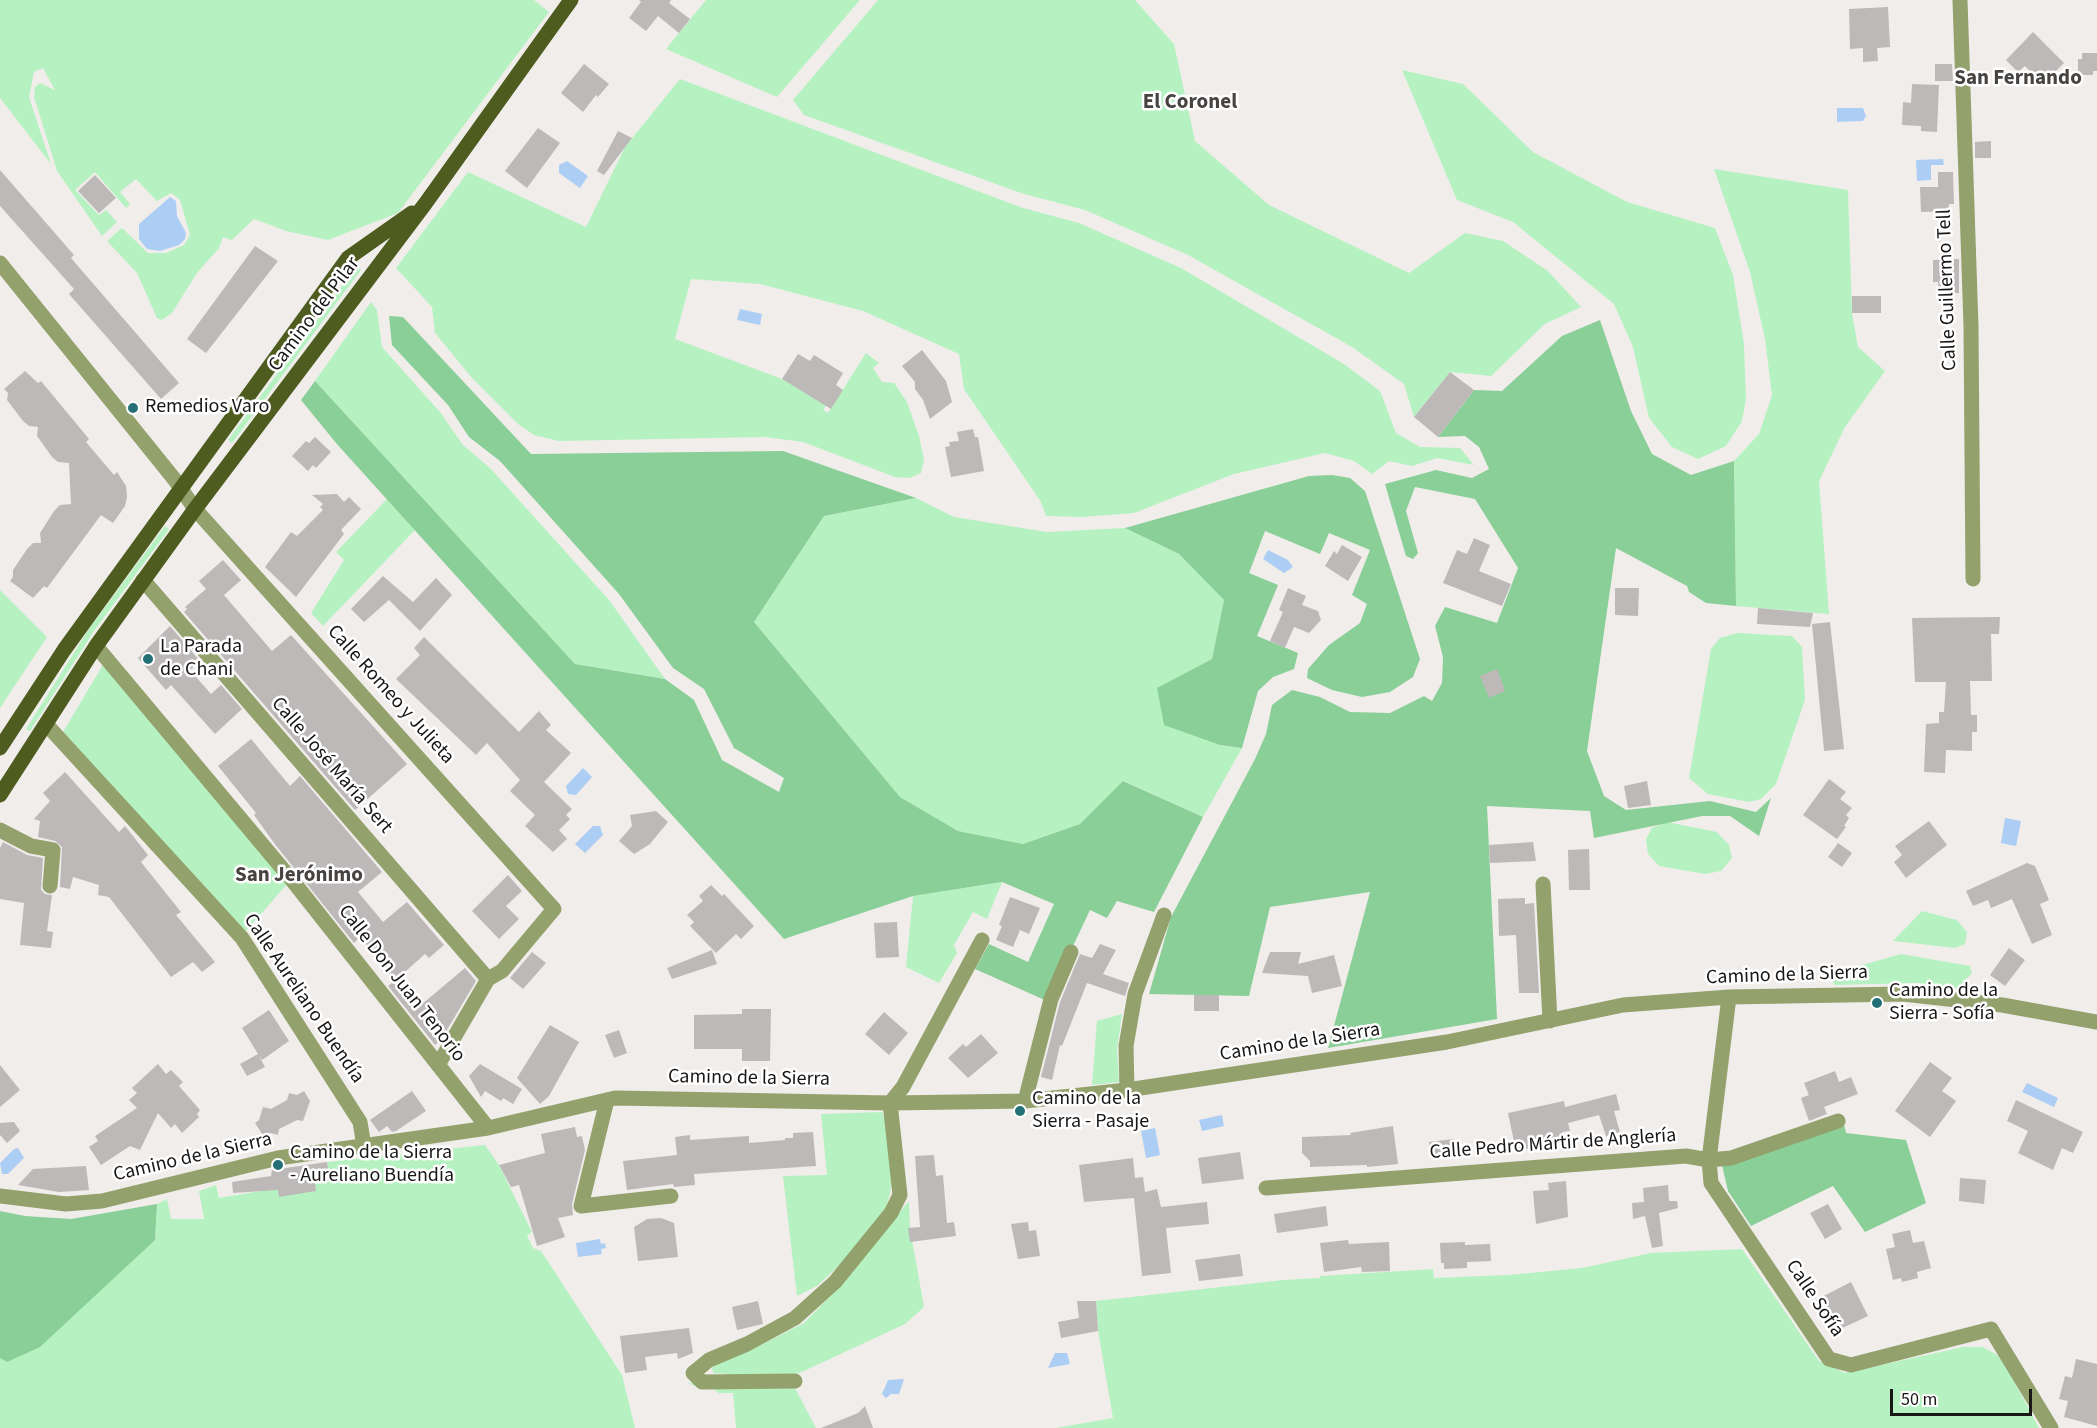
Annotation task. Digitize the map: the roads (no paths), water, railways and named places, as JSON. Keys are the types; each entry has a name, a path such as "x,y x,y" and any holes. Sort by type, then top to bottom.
{"main road":[{"name":"Camino del Pilar","path":"0,795 96,646 143,580 425,204 571,0"},
{"name":"Camino del Pilar","path":"0,748 64,650 348,258 425,204"}],"street":[{"name":"Calle Guillermo Tell","path":"1960,0 1971,326 1973,579"},
{"path":"0,263 180,487 195,509"},
{"name":"Calle Romeo y Julieta","path":"195,509 554,909 502,971 488,979"},
{"name":"Calle José María Sert","path":"143,580 488,979"},
{"name":"Calle Don Juan Tenorio","path":"96,646 292,880 488,1128"},
{"name":"Calle Aureliano Buendía","path":"46,724 242,938 360,1122 364,1146"},
{"path":"0,830 31,846 52,850 50,886"},
{"path":"1543,884 1550,1021"},
{"path":"1127,1090 1126,1046 1135,994 1164,915"},
{"path":"795,1381 702,1382 693,1373 709,1360 747,1344 795,1318 835,1282 882,1226 900,1195 890,1103 903,1087 982,940"},
{"path":"1025,1101 1051,999 1071,952"},
{"path":"438,1065 488,979"},
{"name":"Camino de la Sierra","path":"0,1196 66,1204 102,1201 278,1158 488,1128 615,1098 890,1103 1025,1101 1127,1090 1447,1042 1623,1005 1729,998 1904,994 2002,1005 2097,1022"},
{"name":"Calle Sofía","path":"1729,998 1709,1160 1711,1184 1829,1359 1851,1365 1991,1329 2051,1428"},
{"path":"607,1100 581,1206 671,1196"},
{"name":"Calle Pedro Mártir de Anglería","path":"1266,1188 1686,1156 1709,1160 1731,1158 1838,1121"}],"water":[{"path":"1837,108 1863,108 1866,116 1863,121 1837,122"},
{"path":"1943,159 1944,165 1931,165 1931,180 1917,181 1916,160"},
{"path":"567,161 588,176 580,188 559,173 559,165"},
{"path":"170,197 176,201 177,216 186,233 185,239 179,245 160,251 147,249 139,239 139,224"},
{"path":"740,309 762,314 760,325 737,320"},
{"path":"1268,550 1288,560 1293,567 1284,573 1263,559"},
{"path":"583,768 592,777 576,795 568,794 566,786"},
{"path":"2005,818 2021,821 2016,846 2001,843"},
{"path":"593,826 600,826 603,835 585,853 575,844"},
{"path":"2027,1083 2058,1098 2054,1107 2022,1092"},
{"path":"1222,1115 1224,1126 1202,1131 1199,1120"},
{"path":"1155,1128 1160,1155 1146,1158 1141,1131"},
{"path":"18,1148 24,1158 8,1174 2,1174 0,1163"},
{"path":"600,1239 601,1244 605,1243 606,1248 601,1249 602,1254 578,1257 576,1243"},
{"path":"1055,1353 1067,1353 1070,1364 1048,1368"},
{"path":"904,1379 899,1394 891,1394 886,1398 882,1394 888,1380"}],"place":[{"name":"Remedios Varo","path":"133,408"},
{"name":"La Parada de Chani","path":"148,659"},
{"name":"Camino de la Sierra - Sofía","path":"1877,1003"},
{"name":"Camino de la Sierra - Pasaje","path":"1020,1111"},
{"name":"Camino de la Sierra - Aureliano Buendía","path":"278,1165"}],"district":[{"name":"San Fernando","path":"2018,79"},
{"name":"El Coronel","path":"1190,103"},
{"name":"San Jerónimo","path":"299,876"}]}
